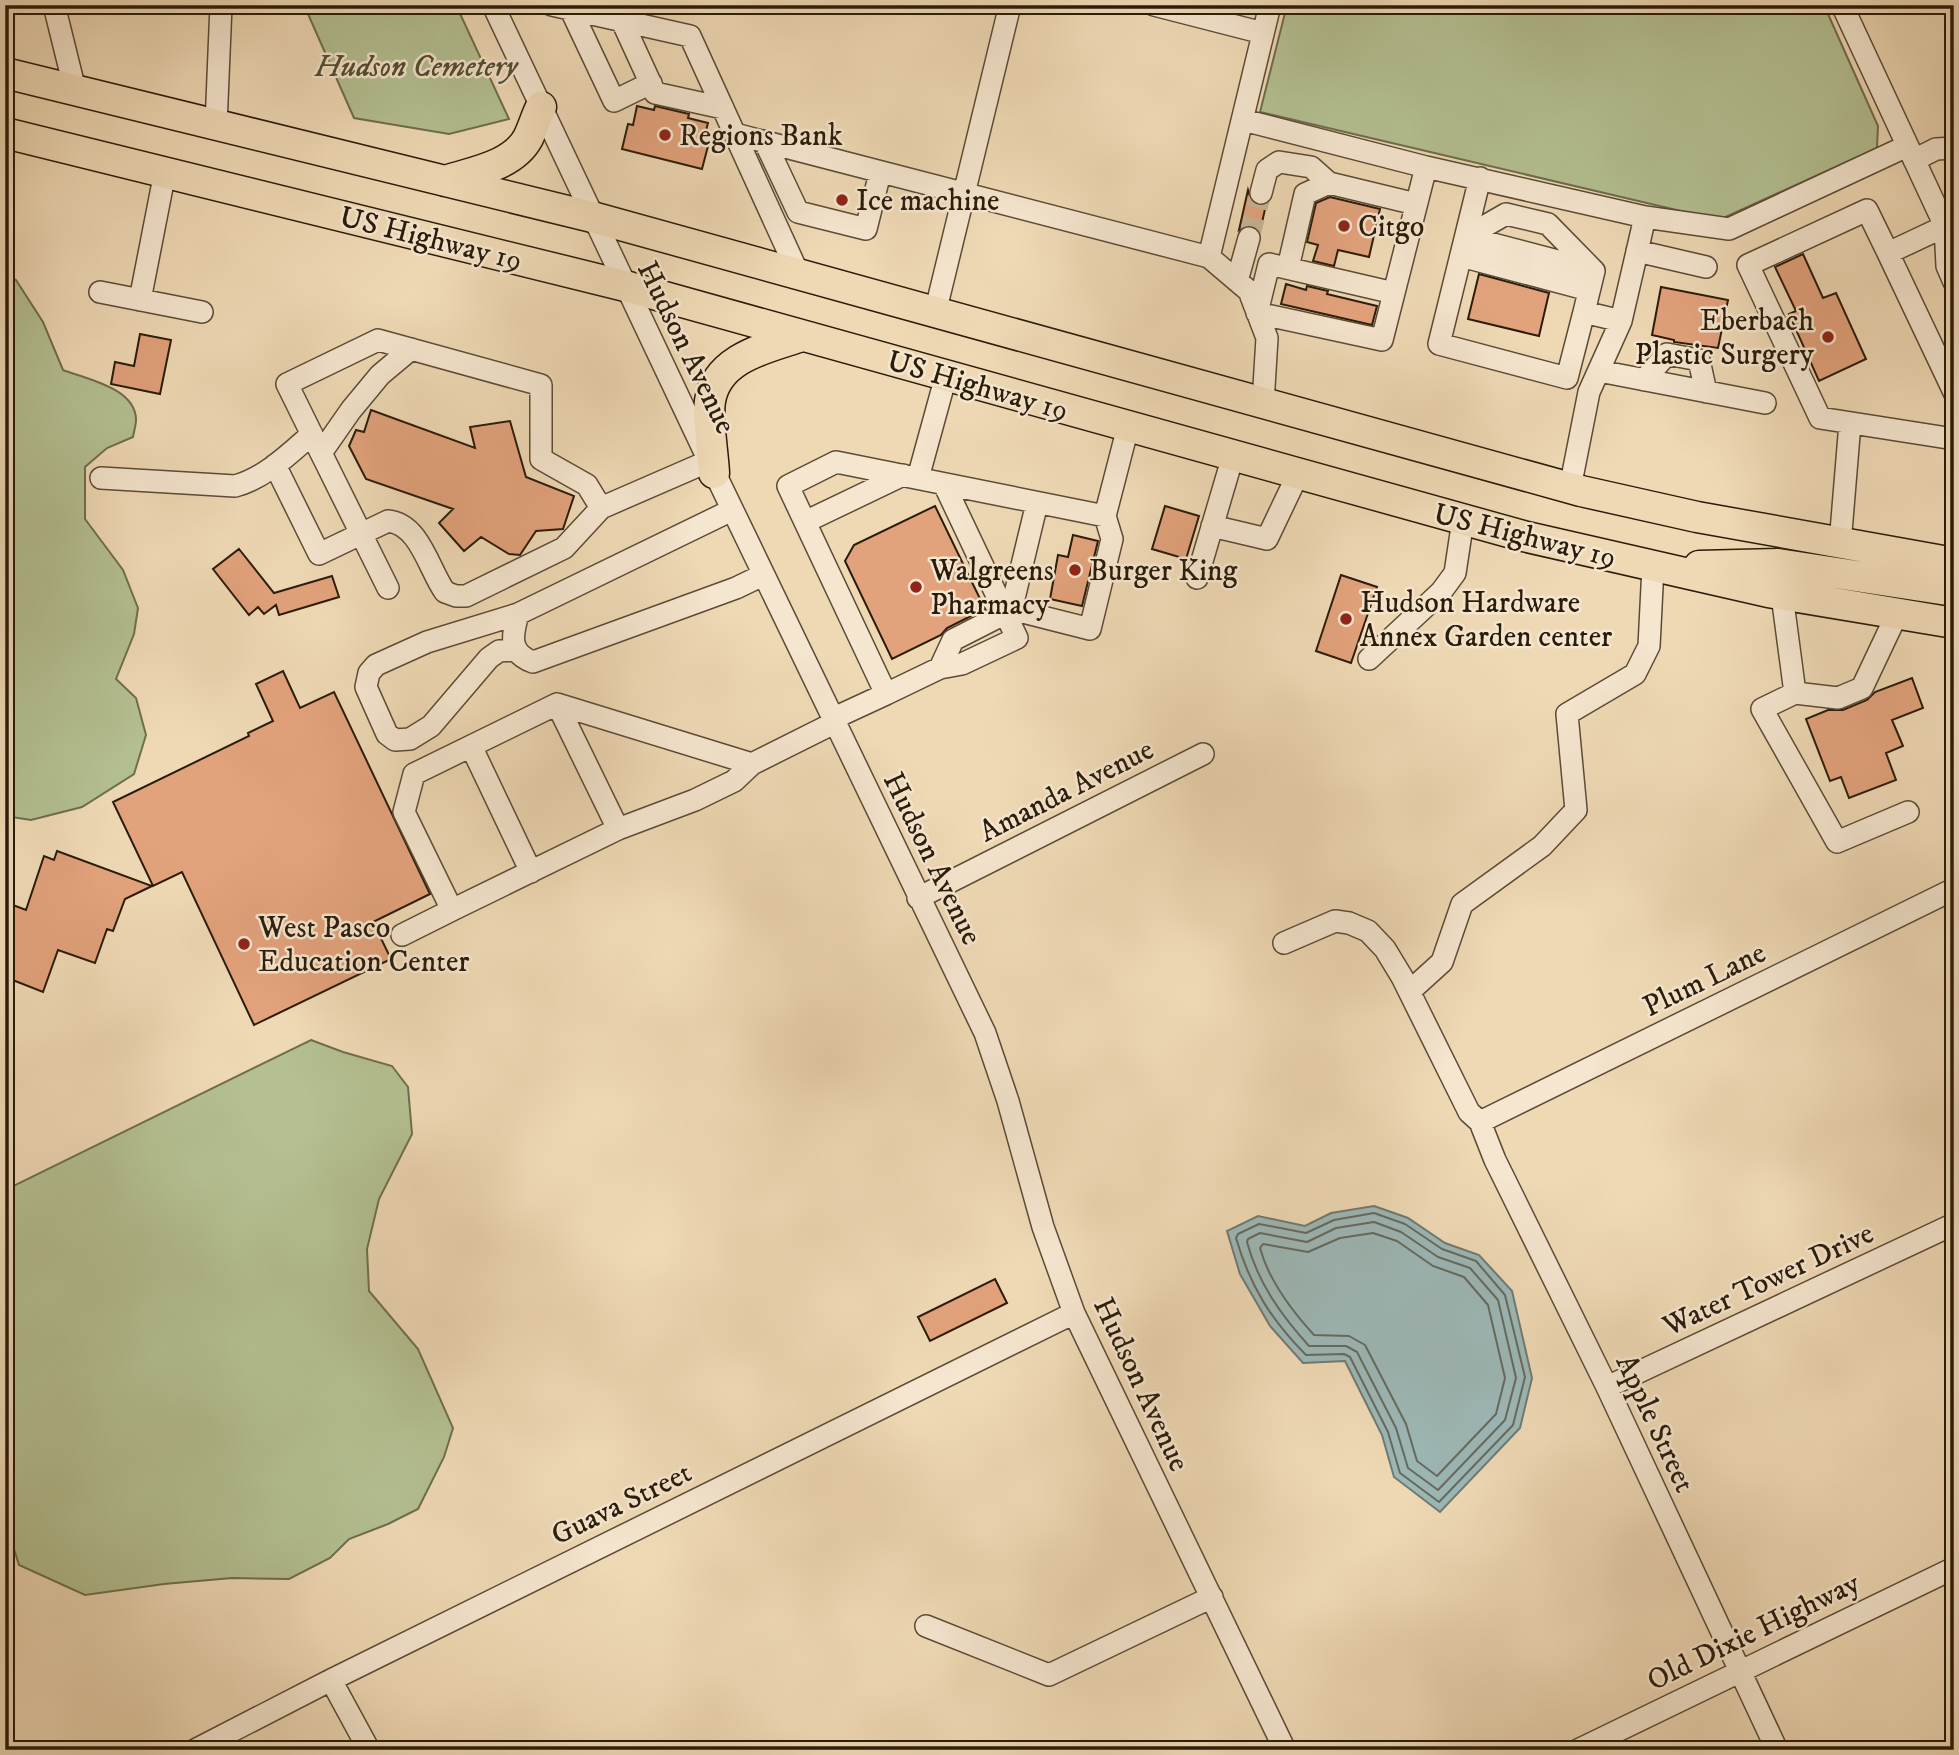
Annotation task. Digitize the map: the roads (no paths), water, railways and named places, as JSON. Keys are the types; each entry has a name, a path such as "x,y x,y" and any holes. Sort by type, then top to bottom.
{"highway":[{"name":"US Highway 19","path":"5,73 592,217 1570,488 1697,517 1954,563"},
{"path":"444,181 492,166 513,155 527,140 541,107"},
{"name":"US Highway 19","path":"5,132 625,286 1463,520 1653,567 1782,594 1954,623"},
{"path":"711,467 710,402 718,379 731,365 755,352 802,335"},
{"path":"1653,567 1778,564 1954,591"}],"street":[{"path":"54,5 75,90"},
{"path":"216,125 221,5"},
{"name":"Hudson Avenue","path":"493,5 711,467 985,1033 1008,1101 1043,1227 1074,1313 1285,1750"},
{"path":"935,313 1010,5"},
{"path":"1154,5 1263,33"},
{"path":"1209,257 1270,5"},
{"path":"1842,5 1910,153 1951,227 1947,266 1954,282"},
{"path":"561,8 690,36 799,275"},
{"path":"561,8 614,101 651,83"},
{"path":"622,21 655,93 723,108"},
{"path":"1243,120 1426,167 1645,217 1729,229 1910,153 1954,148"},
{"path":"735,134 1209,257 1249,291 1267,338 1263,403"},
{"path":"765,142 798,212 866,229 880,173"},
{"path":"1261,193 1267,170 1279,162 1311,167 1329,183 1416,204"},
{"path":"1257,313 1382,340 1426,167"},
{"path":"141,300 164,172"},
{"path":"1471,239 1506,214 1548,224 1588,274 1584,312 1567,378 1439,344 1471,239 1480,178"},
{"path":"1287,268 1305,194 1329,183"},
{"path":"1954,393 1867,210 1748,265 1820,418 1954,439"},
{"path":"1570,488 1589,392 1621,321 1645,217"},
{"path":"1888,253 1951,227"},
{"path":"1237,281 1249,238"},
{"path":"1471,239 1588,274"},
{"path":"1637,251 1706,267"},
{"path":"1257,313 1269,264 1394,293"},
{"path":"100,292 202,312"},
{"path":"1584,312 1621,321"},
{"path":"388,588 287,384 378,340 541,385 541,458 587,485 601,508"},
{"path":"101,478 235,486 247,483 316,443 351,410 380,375 411,349"},
{"path":"1644,380 1667,354 1699,360 1706,392"},
{"path":"1599,371 1765,403"},
{"path":"805,522 911,477 946,376"},
{"path":"1840,544 1850,423"},
{"path":"1009,614 1090,629 1112,539 1105,516 1128,427"},
{"path":"1197,578 1233,456"},
{"path":"886,694 788,486 836,462 1105,516"},
{"path":"275,465 319,554 388,521 396,522 410,531 445,592 456,596 466,596 564,548 601,508 711,467"},
{"path":"1212,526 1267,539 1298,474"},
{"path":"402,935 618,829 695,800 734,780 752,764 886,694 940,668 962,664 1017,638 1009,614 944,484"},
{"path":"1009,614 1037,503"},
{"path":"516,650 499,651 489,658 431,726 410,739 395,740 387,734 366,687 369,673 376,665 427,642 518,614 732,510"},
{"path":"1369,659 1441,592 1455,573 1463,520"},
{"path":"1409,991 1442,962 1462,904 1542,846 1576,810 1567,713 1635,674 1649,646 1653,567"},
{"path":"518,614 514,627 516,650 522,658 533,662 736,588 763,575"},
{"path":"1782,594 1795,693"},
{"path":"1896,614 1862,688 1838,698 1795,693 1762,709 1837,842 1908,812"},
{"path":"452,910 404,812 414,774 471,746 557,705 752,764"},
{"path":"557,705 618,829"},
{"path":"471,746 531,872"},
{"name":"Amanda Avenue","path":"918,898 1203,754"},
{"name":"Plum Lane","path":"1480,1122 1954,889"},
{"name":"Apple Street","path":"1284,943 1335,921 1349,923 1368,931 1385,948 1469,1112 1480,1122 1495,1160 1607,1387 1777,1750"},
{"name":"Water Tower Drive","path":"1607,1387 1954,1224"},
{"name":"Guava Street","path":"195,1750 331,1680 1074,1313"},
{"name":"Old Dixie Highway","path":"1578,1750 1608,1743 1740,1670 1954,1568"},
{"path":"926,1626 1049,1675 1212,1597"},
{"path":"331,1680 369,1750"}],"water":[{"path":"1374,1206 1408,1218 1445,1243 1479,1255 1512,1291 1532,1378 1520,1428 1440,1512 1394,1477 1382,1435 1345,1361 1303,1363 1270,1326 1240,1274 1227,1231 1258,1216 1305,1226 1331,1213"}],"tunnel":[{"path":"1249,238 1261,193"}],"place":[{"name":"Regions Bank","path":"665,135"},
{"name":"Ice machine","path":"842,200"},
{"name":"Citgo","path":"1344,226"},
{"name":"Eberbach Plastic Surgery","path":"1828,337"},
{"name":"Burger King","path":"1075,570"},
{"name":"Walgreens Pharmacy","path":"916,587"},
{"name":"Hudson Hardware Annex Garden center","path":"1346,619"},
{"name":"West Pasco Education Center","path":"244,944"}],"park label":[{"name":"Hudson Cemetery","path":"416,66"}]}
